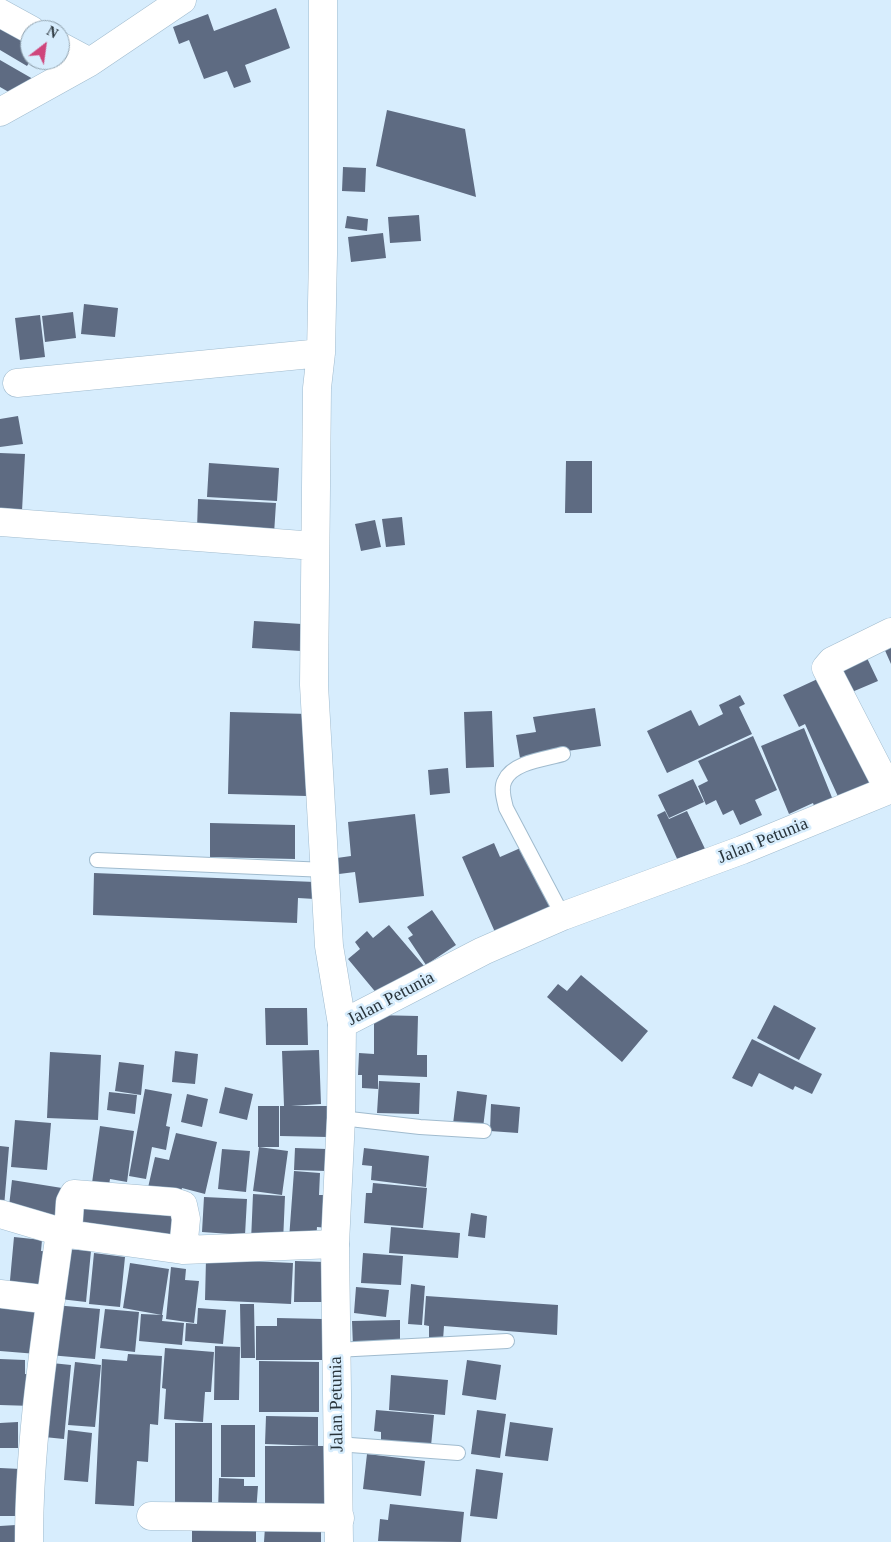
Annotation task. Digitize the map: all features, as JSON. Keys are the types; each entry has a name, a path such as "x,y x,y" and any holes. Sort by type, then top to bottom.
{"street":[{"path":"0,112 90,62 182,0"},
{"path":"323,0 321,353 317,388 314,685 329,946 342,1024"},
{"path":"0,13 20,24"},
{"path":"70,51 90,62"},
{"path":"17,383 321,353"},
{"path":"0,522 315,546"},
{"path":"890,789 826,668 832,661 891,632"},
{"name":"Jalan Petunia","path":"339,1530 334,1244 341,1118 342,1024 483,951 563,916 742,850 890,789"},
{"path":"29,1542 30,1460 40,1367 70,1202 74,1194 183,1204 186,1212 184,1250"},
{"path":"0,1214 64,1233 184,1250 334,1244"},
{"path":"0,1294 51,1300"},
{"path":"151,1516 339,1530"}],"lane":[{"path":"563,754 516,769 505,780 502,790 506,808 563,916"},
{"path":"97,860 326,870"},
{"path":"341,1118 420,1127 484,1131"},
{"path":"336,1350 507,1342"},
{"path":"337,1444 458,1453"}],"building":[{"path":"276,8 290,48 245,65 251,82 234,88 227,71 204,79 189,40 179,44 173,27 208,14 214,31"},
{"path":"0,21 20,34 20,62 0,50"},
{"path":"0,60 33,79 21,99 0,87"},
{"path":"387,110 465,129 476,197 376,166"},
{"path":"343,167 366,168 365,192 342,191"},
{"path":"419,215 421,241 390,243 388,217"},
{"path":"347,216 368,219 367,231 345,228"},
{"path":"383,233 386,258 351,262 348,237"},
{"path":"84,304 118,308 115,337 81,334"},
{"path":"73,312 76,338 45,342 42,316"},
{"path":"40,315 45,357 20,360 15,318"},
{"path":"18,416 23,444 0,447 0,419"},
{"path":"0,453 25,454 22,511 0,510"},
{"path":"566,461 592,461 592,513 565,513"},
{"path":"209,463 279,468 277,501 207,497"},
{"path":"198,499 276,503 274,534 197,529"},
{"path":"402,517 405,545 386,547 382,519"},
{"path":"375,520 381,547 361,551 355,524"},
{"path":"254,621 302,624 301,651 252,648"},
{"path":"891,643 891,664 883,646"},
{"path":"867,658 878,681 852,692 842,670"},
{"path":"824,676 876,787 841,803 805,724 799,727 783,695"},
{"path":"740,695 745,704 739,707 752,734 667,773 647,731 691,710 699,726 723,714 719,705"},
{"path":"595,708 601,746 520,758 516,735 536,732 533,717"},
{"path":"492,711 494,767 466,768 464,712"},
{"path":"230,712 309,714 307,796 228,794"},
{"path":"804,728 837,810 818,817 813,803 789,814 761,746"},
{"path":"753,736 777,790 755,800 762,815 740,825 733,810 723,815 716,800 706,805 698,786 708,781 698,761"},
{"path":"448,768 450,793 430,795 428,770"},
{"path":"693,779 704,802 669,818 658,795"},
{"path":"665,811 669,819 687,811 706,851 679,863 657,815"},
{"path":"415,814 424,896 359,903 355,872 339,874 337,858 351,856 348,822"},
{"path":"210,823 295,825 295,859 210,857"},
{"path":"494,843 500,857 525,846 554,915 498,939 462,857"},
{"path":"94,873 315,882 315,899 298,898 297,923 93,915"},
{"path":"432,910 456,945 426,965 408,938 413,935 407,927"},
{"path":"389,925 424,966 383,1001 348,959 360,949 355,942 367,931 373,938"},
{"path":"581,975 648,1031 622,1062 547,997 558,984 567,991"},
{"path":"774,1005 816,1028 799,1060 757,1038"},
{"path":"265,1008 307,1008 308,1045 266,1045"},
{"path":"374,1015 418,1016 417,1055 427,1055 427,1077 378,1075 378,1089 362,1088 362,1075 358,1075 359,1053 374,1054"},
{"path":"752,1039 822,1074 812,1094 795,1086 793,1090 759,1073 752,1087 732,1078"},
{"path":"319,1050 321,1104 291,1106 328,1106 328,1137 280,1136 280,1106 284,1106 282,1051"},
{"path":"175,1051 198,1054 195,1084 172,1082"},
{"path":"50,1052 101,1055 98,1120 47,1118"},
{"path":"119,1062 144,1065 141,1095 115,1091"},
{"path":"379,1081 420,1083 419,1114 377,1113"},
{"path":"225,1087 253,1094 247,1120 219,1113"},
{"path":"145,1089 172,1094 166,1126 170,1127 166,1150 152,1147 146,1179 129,1176"},
{"path":"457,1091 487,1095 483,1128 453,1124"},
{"path":"109,1092 137,1095 135,1114 107,1110"},
{"path":"187,1094 208,1099 202,1127 181,1122"},
{"path":"491,1104 520,1107 518,1133 490,1131"},
{"path":"258,1106 279,1106 279,1147 258,1147"},
{"path":"15,1120 51,1123 47,1170 11,1167"},
{"path":"100,1126 134,1131 127,1182 110,1179 108,1192 91,1190"},
{"path":"176,1133 217,1142 205,1194 182,1188 179,1200 147,1192 155,1157 169,1160"},
{"path":"0,1146 9,1147 4,1207 0,1207"},
{"path":"259,1147 288,1151 282,1195 253,1191"},
{"path":"295,1148 327,1149 326,1171 294,1170"},
{"path":"364,1148 429,1156 426,1187 371,1180 372,1166 362,1165"},
{"path":"222,1149 250,1151 246,1192 218,1189"},
{"path":"294,1171 320,1173 319,1195 330,1195 328,1228 317,1227 316,1241 289,1239"},
{"path":"12,1180 62,1188 57,1222 8,1215"},
{"path":"373,1183 427,1188 423,1228 364,1223 366,1193 372,1193"},
{"path":"253,1194 285,1196 283,1242 251,1241"},
{"path":"78,1195 179,1204 175,1244 74,1234"},
{"path":"204,1197 247,1199 245,1235 202,1232"},
{"path":"471,1213 487,1216 485,1238 468,1236"},
{"path":"391,1227 460,1233 458,1258 389,1253"},
{"path":"14,1237 42,1240 41,1251 54,1252 50,1295 9,1291"},
{"path":"65,1249 91,1251 86,1302 60,1299"},
{"path":"94,1253 125,1257 120,1307 89,1304"},
{"path":"363,1253 403,1256 401,1285 361,1283"},
{"path":"206,1259 293,1263 291,1304 205,1300"},
{"path":"295,1261 325,1262 325,1302 294,1302"},
{"path":"130,1263 169,1269 162,1315 123,1308"},
{"path":"171,1267 186,1269 185,1280 199,1281 194,1323 166,1319"},
{"path":"411,1284 425,1286 422,1325 408,1324"},
{"path":"356,1287 389,1290 386,1317 354,1313"},
{"path":"426,1296 558,1305 557,1335 444,1326 443,1340 429,1339 429,1326 424,1325"},
{"path":"0,1300 43,1305 37,1354 0,1351"},
{"path":"240,1304 254,1304 255,1358 241,1358"},
{"path":"54,1305 100,1309 95,1359 49,1355"},
{"path":"198,1308 226,1310 223,1344 185,1341 186,1323 197,1324"},
{"path":"105,1309 139,1312 135,1352 100,1348"},
{"path":"141,1314 163,1315 162,1321 184,1323 182,1345 139,1341"},
{"path":"277,1318 323,1319 323,1360 256,1360 256,1326 277,1326"},
{"path":"400,1320 400,1347 353,1347 352,1321"},
{"path":"215,1346 240,1347 239,1400 214,1400"},
{"path":"165,1348 214,1352 211,1392 205,1392 203,1422 164,1419 166,1389 162,1388"},
{"path":"128,1354 162,1356 158,1425 150,1424 148,1462 137,1461 134,1506 95,1504 102,1359 127,1361"},
{"path":"0,1359 25,1360 25,1374 34,1375 33,1406 0,1405"},
{"path":"467,1360 501,1365 496,1400 462,1395"},
{"path":"259,1361 319,1362 319,1412 259,1412"},
{"path":"42,1362 71,1365 64,1439 44,1437"},
{"path":"75,1362 101,1365 95,1427 68,1425"},
{"path":"391,1375 448,1380 445,1415 389,1410"},
{"path":"376,1410 434,1415 431,1446 381,1441 381,1432 374,1431"},
{"path":"477,1410 506,1414 500,1458 471,1454"},
{"path":"266,1416 318,1417 318,1446 265,1444"},
{"path":"18,1422 18,1448 0,1448 0,1423"},
{"path":"510,1422 553,1428 548,1461 505,1456"},
{"path":"175,1423 212,1423 212,1511 175,1510"},
{"path":"221,1425 255,1425 255,1477 221,1477"},
{"path":"68,1430 92,1433 88,1482 64,1480"},
{"path":"265,1446 327,1446 327,1509 265,1508"},
{"path":"367,1454 425,1461 421,1496 363,1489"},
{"path":"0,1468 21,1469 20,1516 0,1516"},
{"path":"476,1469 503,1473 497,1519 470,1516"},
{"path":"219,1478 244,1479 244,1486 258,1486 256,1513 218,1512"},
{"path":"390,1504 464,1512 461,1542 378,1541 380,1519 388,1520"},
{"path":"192,1520 256,1521 256,1542 192,1542"},
{"path":"16,1525 17,1542 0,1542 0,1526"},
{"path":"265,1527 321,1529 321,1542 264,1542"}]}
